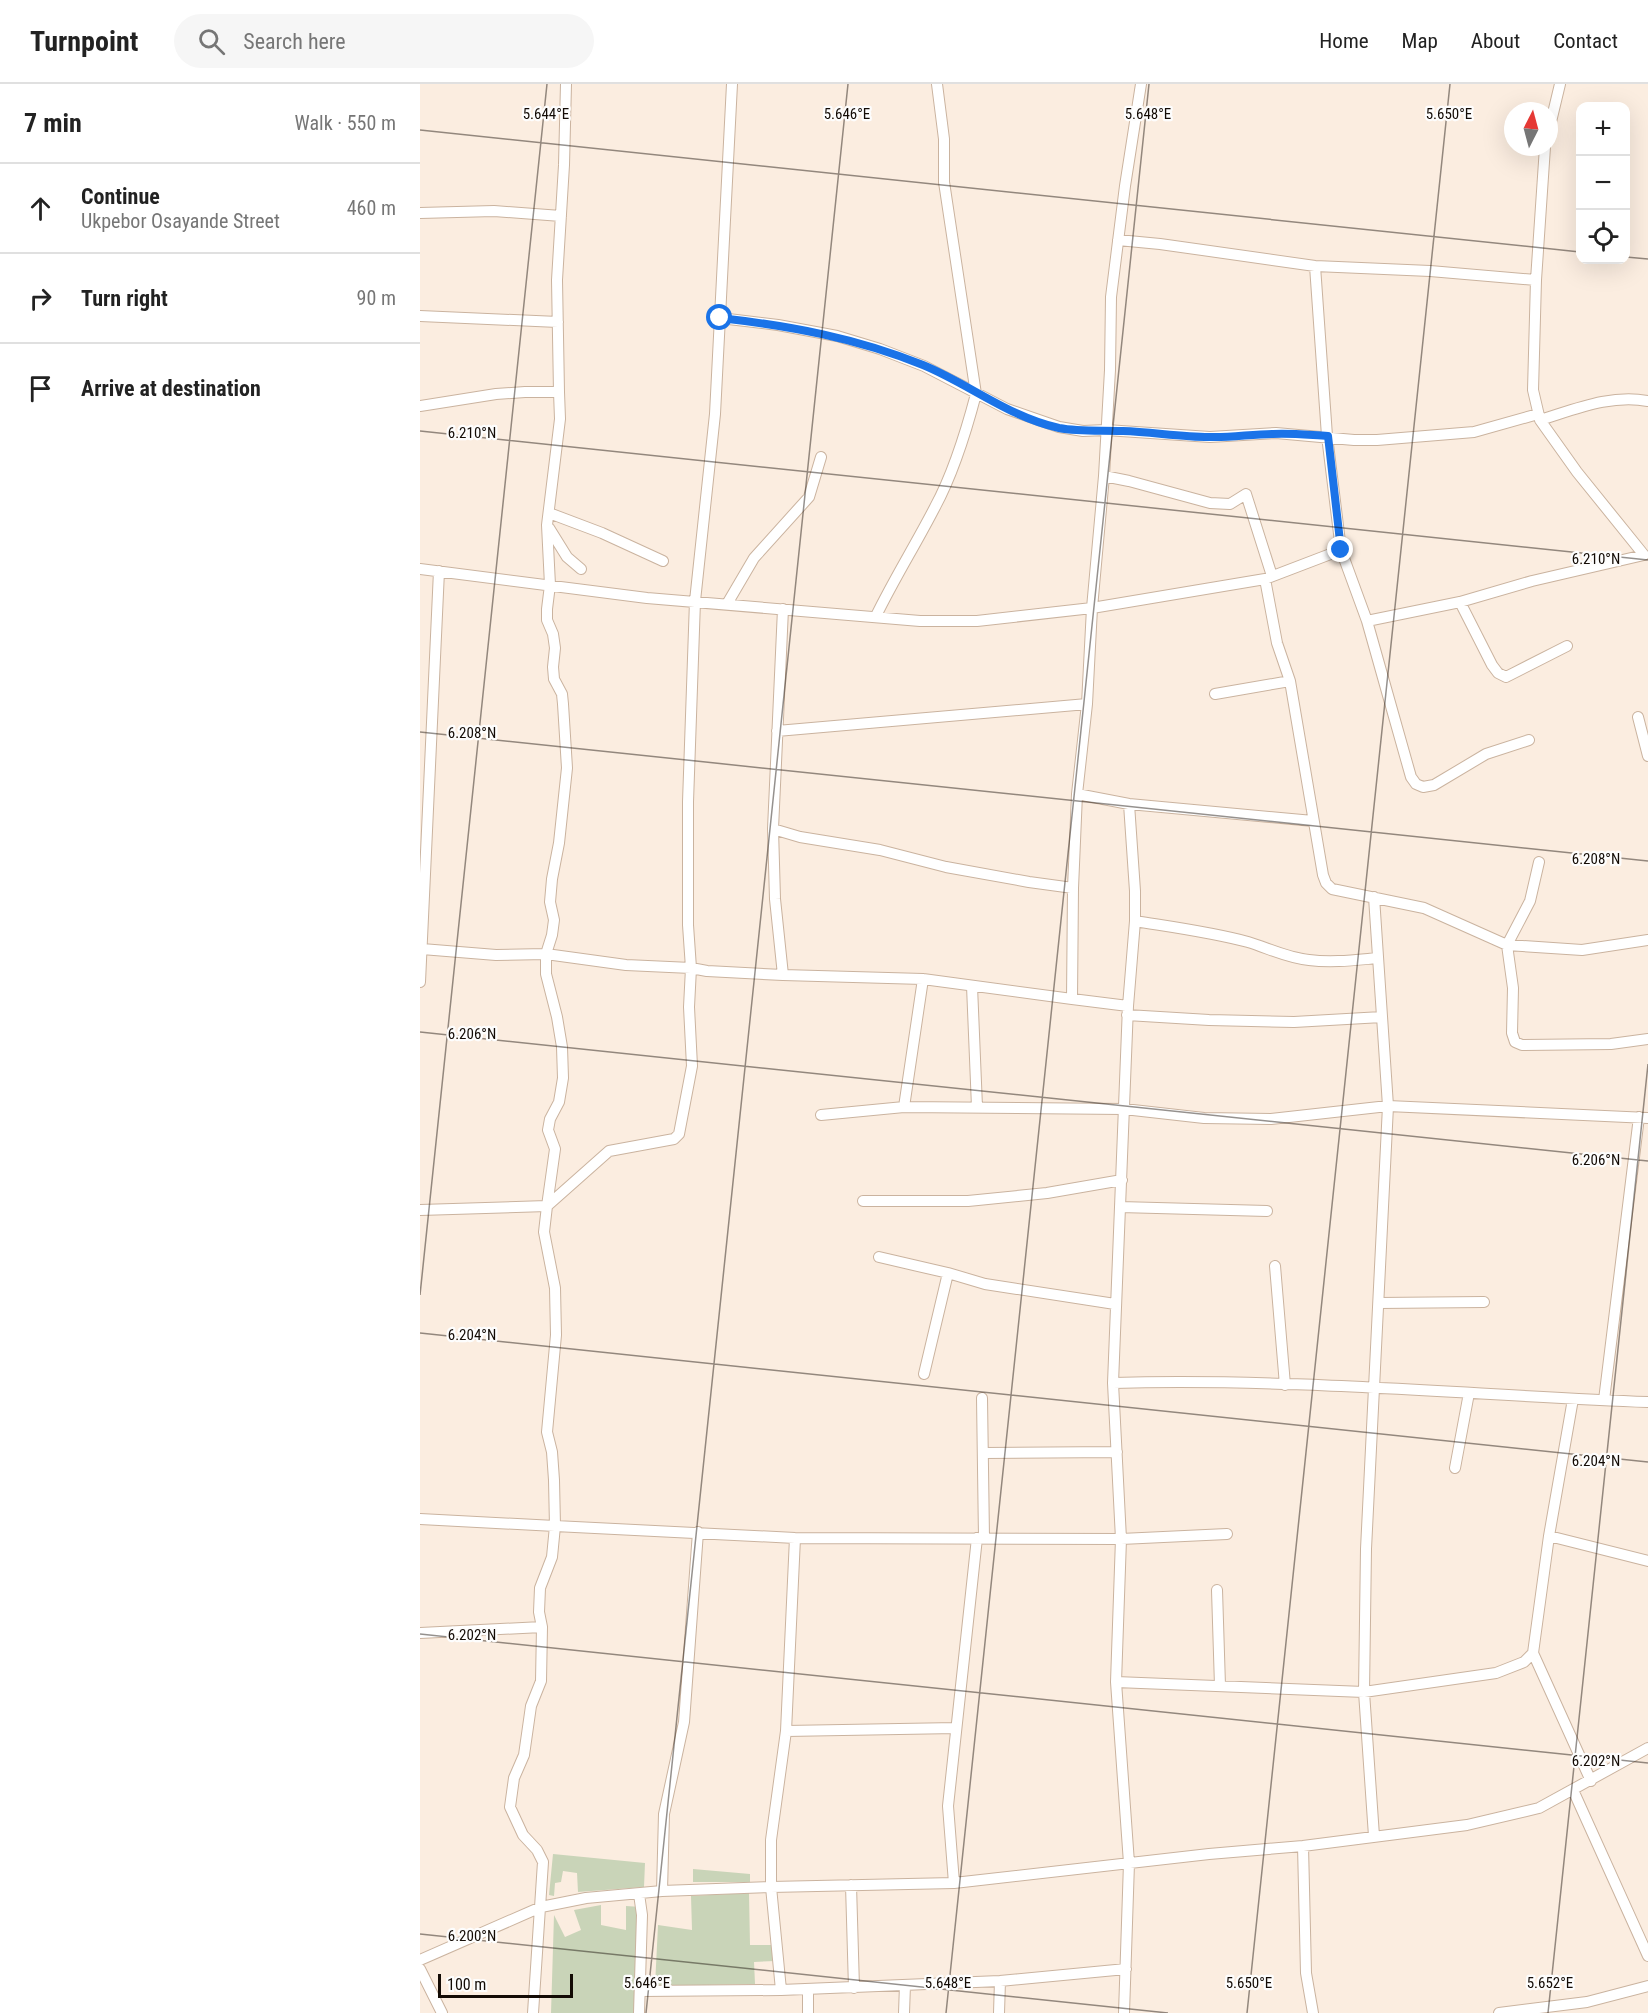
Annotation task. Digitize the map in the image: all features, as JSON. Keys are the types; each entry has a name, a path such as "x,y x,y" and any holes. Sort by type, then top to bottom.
{"street":[{"path":"533,2013 543,1862 537,1850 523,1835 510,1807 514,1778 524,1755 531,1707 541,1681 540,1588 552,1557 555,1526 552,1452 547,1432 556,1335 555,1288 544,1232 555,1149 548,1130 550,1119 559,1102 563,1078 562,1047 546,974 546,954 554,920 550,903 552,879 560,843 567,768 562,694 554,679 554,640 547,620 550,585 548,525 560,418 557,280 566,84"},
{"path":"420,1210 547,1206 609,1151 674,1139 679,1134 692,1066 689,1007 691,968 688,925 688,802 695,601 715,414 732,84"},
{"path":"876,616 893,580 936,505 969,423 976,394 944,183 944,139 937,84"},
{"path":"1072,999 1077,794 1087,704 1092,608 1104,476 1111,297 1141,84"},
{"path":"1556,102 1560,84"},
{"path":"1367,621 1460,602 1532,581 1646,558 1577,472 1539,417 1533,390 1532,364 1544,156"},
{"path":"420,213 494,212 561,216"},
{"path":"1118,240 1315,266 1430,271 1536,280"},
{"path":"1315,266 1328,436 1341,550 1367,621 1411,777 1416,784 1423,787 1434,785 1486,754 1529,740"},
{"path":"420,316 558,322"},
{"path":"720,318 778,325 848,339 924,366 1017,413 1059,428 1083,431 1106,430 1210,437 1276,434 1377,440 1474,432 1615,399 1648,401"},
{"path":"420,406 496,394 559,392"},
{"path":"727,604 754,558 809,497 821,457"},
{"path":"1104,476 1210,503 1230,504 1246,494 1268,577 1277,643 1290,681 1313,821 1326,883 1332,889 1424,908 1507,945 1582,950 1648,940"},
{"path":"549,513 602,533 663,561"},
{"path":"548,525 556,542 567,557 581,569"},
{"path":"420,569 647,598 949,622 1092,608 1268,577 1341,550"},
{"path":"420,982 439,571"},
{"path":"1460,602 1498,673 1506,676 1568,646"},
{"path":"783,609 773,829 775,899 783,975"},
{"path":"1215,694 1290,681"},
{"path":"777,731 1087,704"},
{"path":"1638,717 1648,756"},
{"path":"1077,794 1129,804 1313,821"},
{"path":"1124,2013 1129,1863 1116,1682 1121,1539 1113,1383 1114,1304 1122,1180 1128,1010 1135,921 1129,804"},
{"path":"773,829 800,837 879,850 946,867 1073,888"},
{"path":"1539,862 1530,901 1507,945 1513,988 1512,1033 1515,1042 1522,1045 1611,1044 1648,1039"},
{"path":"1374,897 1389,1106 1366,1549 1364,1692 1374,1836"},
{"path":"1135,921 1221,935 1286,956 1310,960 1378,958"},
{"path":"422,949 496,955 546,954 626,965 708,971 923,979 1209,1020 1294,1022 1382,1017"},
{"path":"904,1107 923,979"},
{"path":"972,986 977,1107"},
{"path":"821,1114 904,1107 1124,1108 1204,1118 1271,1119 1389,1106 1644,1117 1604,1400"},
{"path":"863,1201 968,1200 1047,1193 1122,1180"},
{"path":"1120,1207 1267,1211"},
{"path":"879,1257 948,1272 986,1284 1114,1304"},
{"path":"1275,1266 1285,1385"},
{"path":"924,1374 948,1272"},
{"path":"1379,1303 1484,1302"},
{"path":"1113,1383 1179,1381 1648,1402"},
{"path":"1455,1468 1469,1393"},
{"path":"954,1883 948,1806 981,1538 984,1453 982,1398"},
{"path":"1573,1399 1549,1536 1533,1653 1591,1781"},
{"path":"984,1453 1117,1452"},
{"path":"420,1519 795,1538 1121,1539 1227,1534"},
{"path":"662,1891 664,1814 684,1722 698,1532"},
{"path":"1549,1536 1648,1561"},
{"path":"781,1990 771,1887 771,1840 786,1731 795,1538"},
{"path":"1217,1590 1220,1686"},
{"path":"420,1633 542,1627"},
{"path":"1116,1682 1364,1692 1496,1673 1524,1662 1533,1653"},
{"path":"786,1731 956,1728"},
{"path":"420,1960 541,1907 586,1898 662,1891 954,1883 1304,1846 1467,1825 1539,1808 1648,1748"},
{"path":"1573,1791 1648,1956"},
{"path":"1304,1846 1306,1973 1313,2013"},
{"path":"851,1885 854,1988"},
{"path":"639,1894 642,1915 639,2013"},
{"path":"420,1969 442,2013"},
{"path":"640,1991 781,1990 1000,1982 1126,1969"},
{"path":"999,2013 1000,1982"},
{"path":"904,2013 905,1986"},
{"path":"1499,2013 1587,2002 1648,1986"},
{"path":"808,1989 808,2013"}],"green space":[{"path":"553,1854 645,1863 644,1887 578,1892 577,1873 563,1871 561,1882 555,1883 554,1896 549,1895"},
{"path":"693,1869 750,1874 750,1882 693,1882"},
{"path":"749,1893 750,1945 774,1945 775,1961 754,1962 755,1984 655,1986 658,1925 692,1930 691,1896"},
{"path":"601,1905 601,1925 626,1930 626,1906 641,1907 635,2013 551,2013 554,1915 565,1937 581,1930 574,1910"}],"route":[{"path":"720,318 778,325 837,336 880,349 959,382 976,394 1007,409 1059,428 1210,437 1276,434 1328,436 1341,550"}]}
